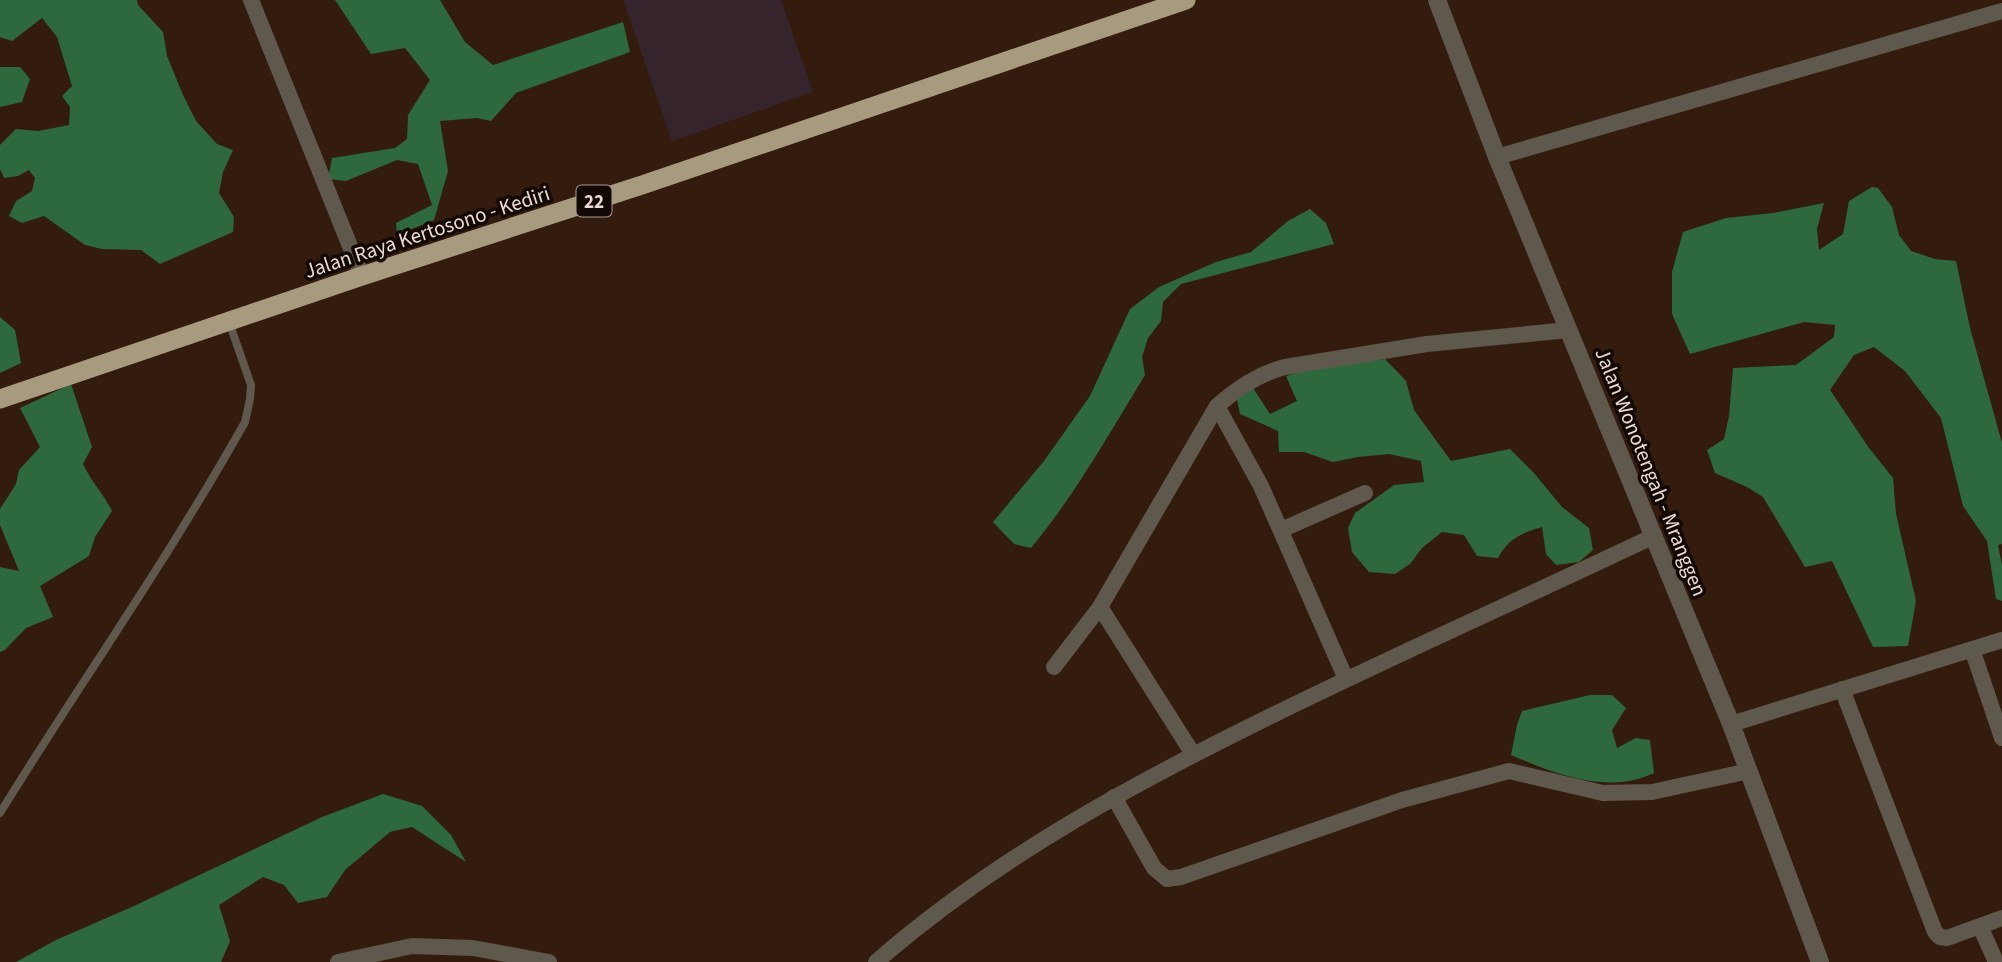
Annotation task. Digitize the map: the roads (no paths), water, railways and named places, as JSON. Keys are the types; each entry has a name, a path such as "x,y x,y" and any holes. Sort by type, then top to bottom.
{"highway":[{"name":"Jalan Raya Kertosono - Kediri","path":"1,397 667,177 1186,0"}],"street":[{"path":"251,0 362,276"},
{"name":"Jalan Wonotengah - Mranggen","path":"1437,0 1497,157 1731,724 1820,962"},
{"path":"1497,157 2002,11"},
{"path":"1054,667 1100,607 1217,406 1240,386 1266,372 1284,367 1427,344 1568,330"},
{"path":"1217,406 1261,486 1346,679"},
{"path":"1281,530 1365,493"},
{"path":"876,962 979,881 1068,823 1114,797 1193,754 1439,634 1545,588 1654,536"},
{"path":"1100,607 1193,754"},
{"path":"1731,724 2002,640"},
{"path":"1972,649 2002,738"},
{"path":"1842,690 1931,928 1937,936 1947,938 2002,918"},
{"path":"1114,797 1154,868 1167,879 1181,877 1402,800 1509,771 1603,793 1652,792 1749,771"},
{"path":"1980,926 1996,962"},
{"path":"338,962 412,946 473,948 549,962"}],"lane":[{"path":"0,813 54,725 151,580 245,422 251,385 229,322"}]}
